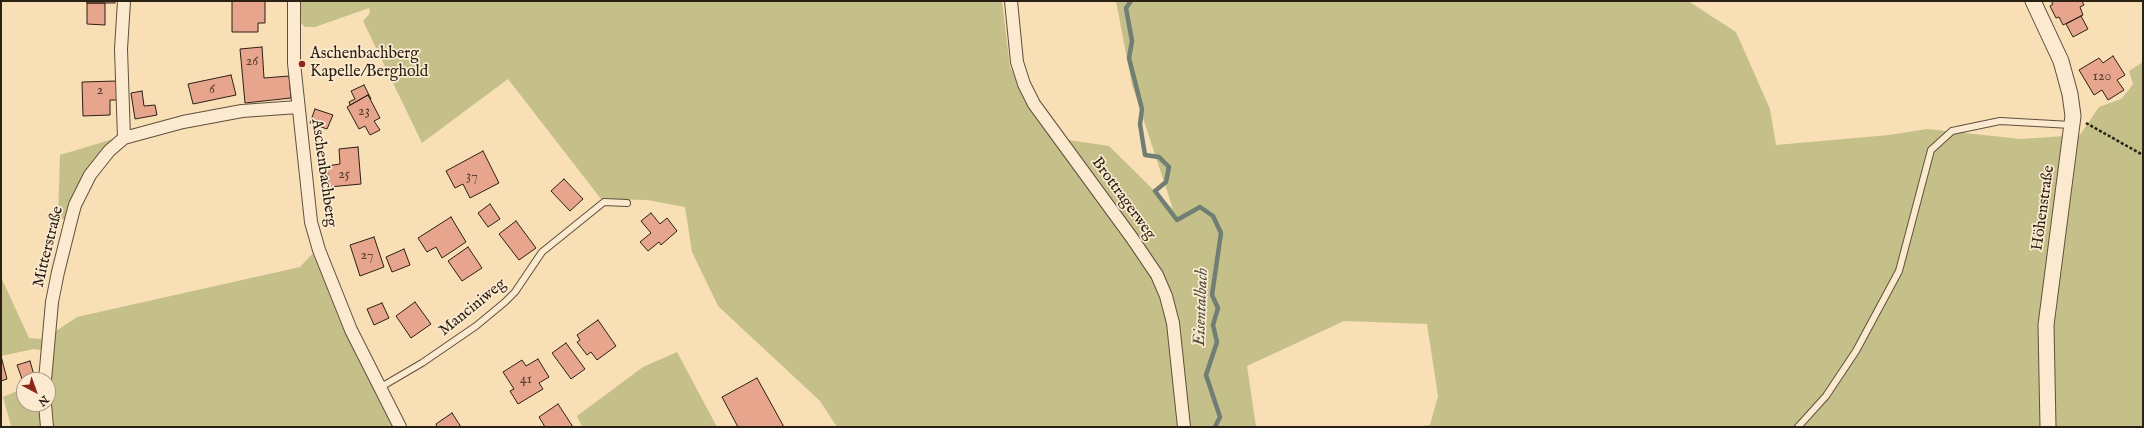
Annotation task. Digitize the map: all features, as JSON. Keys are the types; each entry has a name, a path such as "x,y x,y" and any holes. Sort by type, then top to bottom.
{"street":[{"path":"124,1 121,49 124,138"},
{"name":"Aschenbachberg","path":"294,1 293,41 298,107 311,222 319,250 351,330 400,427"},
{"name":"Brottragerweg","path":"1011,1 1017,62 1024,84 1034,104 1132,238 1157,275 1166,296 1173,323 1184,427"},
{"name":"Höhenstraße","path":"2033,1 2061,61 2070,94 2073,121 2046,325 2048,427"},
{"name":"Mitterstraße","path":"46,372 49,330 58,272 75,205 98,163 117,143 124,138 220,114 298,107"},
{"path":"46,412 47,427"}],"lane":[{"path":"1798,427 1826,396 1856,351 1899,271 1931,150 1952,131 2000,121 2073,121"},
{"name":"Manciniweg","path":"381,387 422,363 476,326 505,302 515,292 542,252 604,202 627,203"}],"path":[{"path":"2073,121 2143,155"}],"shaded area":[{"path":"299,1 1002,1 1010,67 1033,110 1055,138 1109,146 1173,209 1132,85 1116,1 1688,1 1736,32 1770,109 1776,145 1889,135 1927,129 2021,139 2080,135 2099,107 2121,99 2128,91 2133,84 2129,71 2143,62 2143,427 1413,427 1430,425 1438,396 1427,324 1344,321 1247,366 1256,427 837,427 820,401 718,306 692,252 685,207 647,200 601,199 508,79 422,143 363,21 370,13 369,8 315,27 305,27 297,19"},
{"path":"113,139 94,160 86,172 70,203 65,219 58,219 60,155"},
{"path":"314,252 393,427 51,427 50,412 56,412 56,372 50,372 53,333 77,317 300,267"},
{"path":"1,277 29,338 42,339 41,350 34,349 1,356"},
{"path":"677,352 717,427 582,427 577,416 643,367"},
{"path":"16,391 16,412 40,412 41,427 6,427 11,426 3,397"}],"building":[{"path":"87,1 115,1 115,3 87,3"},
{"path":"232,1 265,1 265,23 258,23 258,32 232,32"},
{"path":"2051,1 2082,1 2084,5 2080,7 2083,15 2063,25 2059,17 2056,18 2050,6 2053,4"},
{"path":"87,3 105,3 105,25 87,24"},
{"path":"2081,16 2088,29 2073,37 2066,24"},
{"path":"262,47 264,78 289,76 291,98 245,103 240,49"},
{"path":"2113,56 2125,75 2117,80 2124,90 2108,100 2102,90 2094,95 2079,70 2099,58 2103,63"},
{"path":"231,75 236,95 193,104 188,84"},
{"path":"117,81 118,100 110,100 110,115 83,116 82,82"},
{"path":"364,85 371,99 368,95 350,105 349,102 355,99 351,91"},
{"path":"142,91 144,106 155,105 157,115 135,119 131,93"},
{"path":"368,95 380,118 374,121 380,130 370,135 365,126 359,129 347,107"},
{"path":"315,109 333,115 327,129 310,123"},
{"path":"358,147 361,184 329,187 327,166 340,164 339,149"},
{"path":"483,151 499,183 470,198 463,184 455,188 446,171"},
{"path":"564,179 583,199 570,211 551,191"},
{"path":"490,204 500,219 488,227 478,213"},
{"path":"651,213 660,224 667,218 677,231 661,245 659,242 648,251 640,242 651,233 641,221"},
{"path":"451,217 466,242 442,258 436,247 427,252 418,238"},
{"path":"516,221 536,248 519,260 499,234"},
{"path":"374,237 384,267 360,276 350,245"},
{"path":"468,247 482,268 462,281 448,261"},
{"path":"404,249 410,265 392,272 386,257"},
{"path":"415,302 431,324 411,338 396,316"},
{"path":"382,303 389,318 374,325 367,309"},
{"path":"598,320 616,346 597,360 591,352 587,355 577,342 580,340 577,335"},
{"path":"566,343 585,369 571,379 552,353"},
{"path":"1,356 7,379 1,381"},
{"path":"538,359 549,377 539,383 543,389 518,404 510,391 514,389 503,372 522,360 526,366"},
{"path":"30,361 33,372 20,372 17,365"},
{"path":"757,378 784,427 738,427 722,397"},
{"path":"558,404 573,427 545,427 539,417"},
{"path":"452,413 461,427 437,427 436,424"}],"waterway":[{"name":"Eisentalbach","path":"1131,1 1126,8 1132,41 1129,58 1142,109 1140,124 1145,155 1159,157 1169,167 1166,182 1155,191 1177,220 1200,207 1213,216 1221,233 1212,295 1218,308 1213,325 1217,342 1206,375 1220,417 1215,427"}],"place":[{"name":"Aschenbachberg Kapelle/Berghold","path":"302,64"}]}
